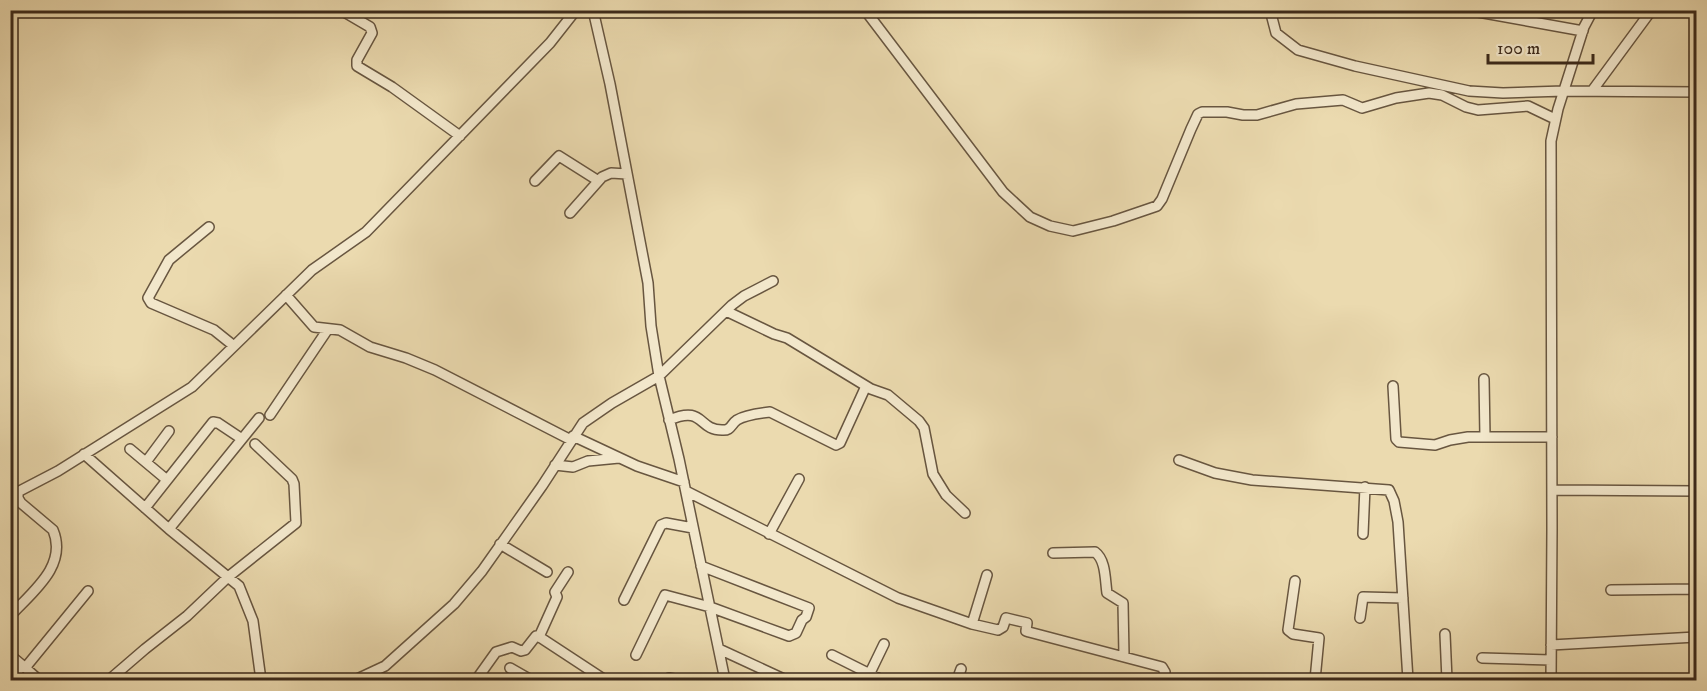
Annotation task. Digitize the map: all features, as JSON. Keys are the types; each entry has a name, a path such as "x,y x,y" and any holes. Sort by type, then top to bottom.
{"street":[{"path":"341,10 369,27 372,33 356,61 359,68 392,87 460,136"},
{"path":"10,616 50,572 57,559 54,530 21,503 14,494 192,387 312,270 366,232 550,43 576,10"},
{"path":"593,10 610,84 648,283 651,326 659,376 685,487 725,681"},
{"path":"865,10 1003,192 1030,217 1050,226 1073,231 1157,206 1198,114 1202,112 1257,115 1296,104 1343,99 1358,107 1366,108 1396,98 1429,93 1442,95 1466,107 1478,110 1528,106 1555,119"},
{"path":"1270,10 1275,30 1279,36 1291,46 1307,54 1478,92 1696,92"},
{"path":"1467,10 1583,31"},
{"path":"1551,681 1550,161 1555,119 1583,31 1593,10"},
{"path":"1592,91 1654,10"},
{"path":"535,182 559,156 597,180"},
{"path":"570,213 597,180 610,173 627,174"},
{"path":"209,227 169,260 148,298 151,303 214,330 234,346"},
{"path":"356,681 385,666 454,604 482,571 584,423 593,415 659,376 744,296 773,281"},
{"path":"286,295 314,327 346,333 370,347 406,358 453,378 572,438 685,487 769,534 897,598 972,624 1001,630 1005,620 1009,618 1027,623 1026,631 1029,632 1162,667 1165,672 1162,681"},
{"path":"726,311 787,338 866,386 888,395 922,424 933,474 946,495 964,513"},
{"path":"270,415 328,329"},
{"path":"1484,379 1485,437"},
{"path":"669,420 683,415 691,416 716,430 724,431 728,430 737,420 770,412 836,445 840,443 866,386"},
{"path":"1393,386 1396,439 1399,442 1435,445 1456,438 1552,437"},
{"path":"169,529 259,418"},
{"path":"145,508 213,422 242,439"},
{"path":"146,462 169,431"},
{"path":"109,681 187,616 228,577 296,523 292,479 255,444"},
{"path":"130,449 167,480"},
{"path":"84,454 169,529 239,586 251,617 261,681"},
{"path":"555,465 573,467 588,461 619,458"},
{"path":"1179,460 1215,472 1252,480 1386,489 1391,493 1398,522 1408,681"},
{"path":"769,534 799,479"},
{"path":"1363,534 1365,488"},
{"path":"1552,490 1696,491"},
{"path":"624,600 661,525 666,523 693,528"},
{"path":"500,544 547,572"},
{"path":"1053,553 1095,552 1099,555 1107,592 1123,603 1124,656"},
{"path":"636,656 665,595 710,607 789,636 796,633 810,610 701,566"},
{"path":"539,637 557,597 555,592 568,572"},
{"path":"972,624 987,575"},
{"path":"1295,581 1288,630 1293,634 1319,638 1315,681"},
{"path":"1611,590 1696,588 1696,618"},
{"path":"12,681 88,591"},
{"path":"1360,618 1363,597 1403,598"},
{"path":"1445,634 1447,681"},
{"path":"476,681 496,652 512,647 523,651 534,637 539,637 605,681"},
{"path":"1551,645 1696,637"},
{"path":"870,675 884,644"},
{"path":"719,649 786,681"},
{"path":"10,655 39,681"},
{"path":"832,655 882,681"},
{"path":"1482,658 1551,660"},
{"path":"510,668 531,681"},
{"path":"957,681 960,669"}]}
